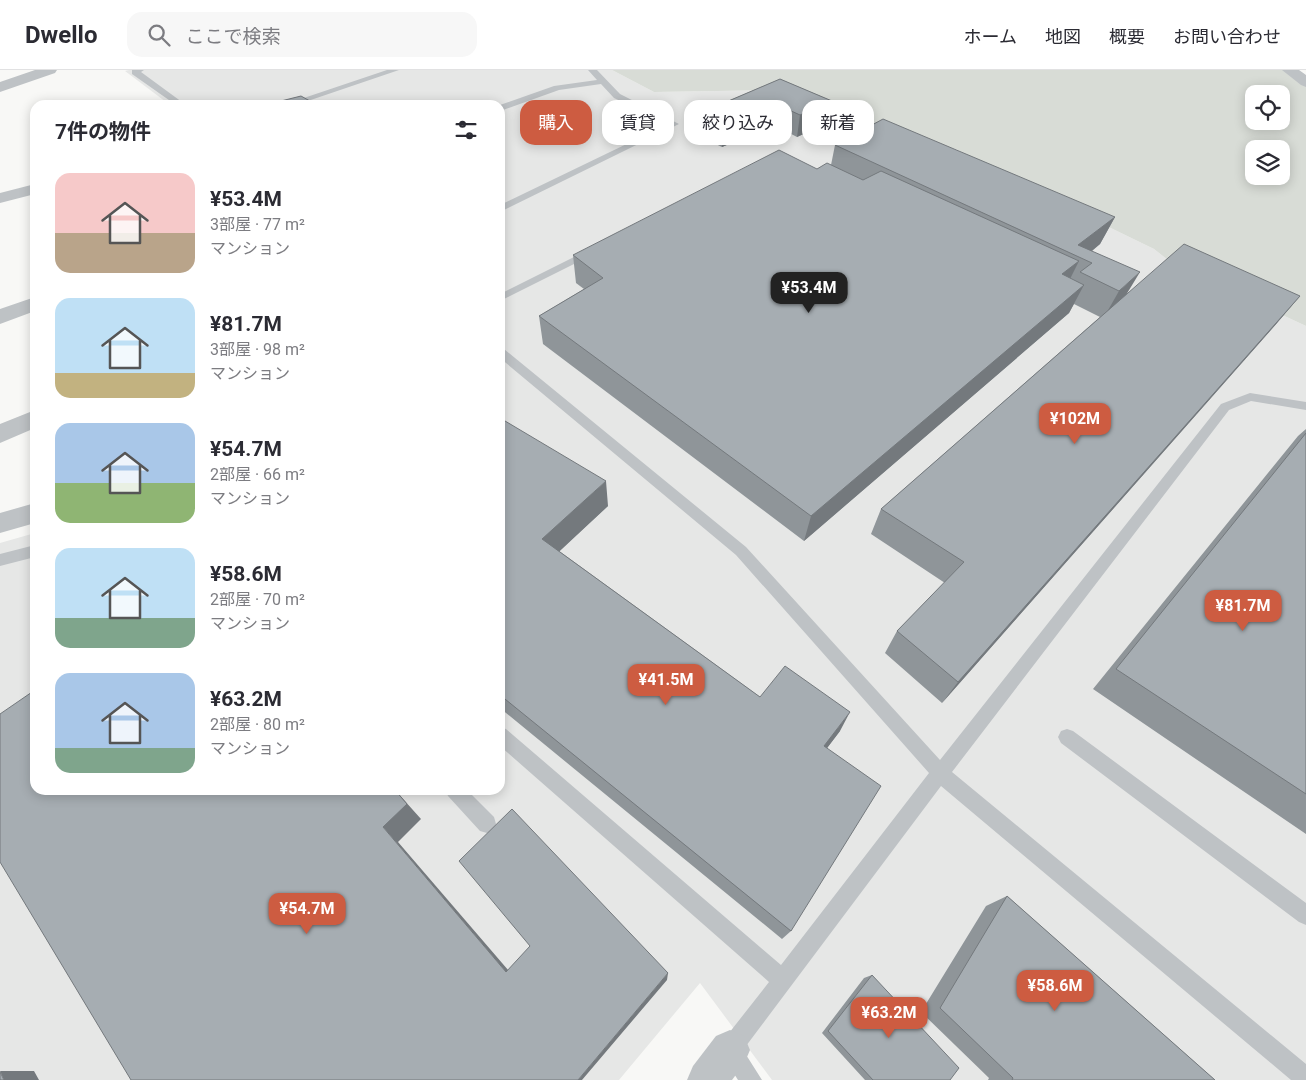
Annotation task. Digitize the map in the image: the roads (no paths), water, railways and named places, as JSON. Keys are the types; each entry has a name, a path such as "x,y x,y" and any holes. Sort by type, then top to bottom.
{"street":[{"path":"0,87 50,70"},
{"path":"1289,70 1306,82"},
{"path":"0,198 30,190"},
{"path":"2,313 30,305"},
{"path":"0,434 30,420"},
{"path":"0,523 30,514"},
{"path":"707,1080 740,1065"}],"lane":[{"path":"140,70 135,72 175,100"},
{"path":"303,100 396,70"},
{"path":"505,208 675,124 617,96 592,70"},
{"path":"505,106 557,88 604,81"},
{"path":"505,295 605,245"},
{"path":"505,360 741,551 940,773 1306,1078"},
{"path":"740,1065 784,981 940,773 1225,407 1250,397 1306,406"},
{"path":"0,560 30,552"},
{"path":"1067,737 1306,915"},
{"path":"505,739 784,981"},
{"path":"459,795 487,824"}]}
